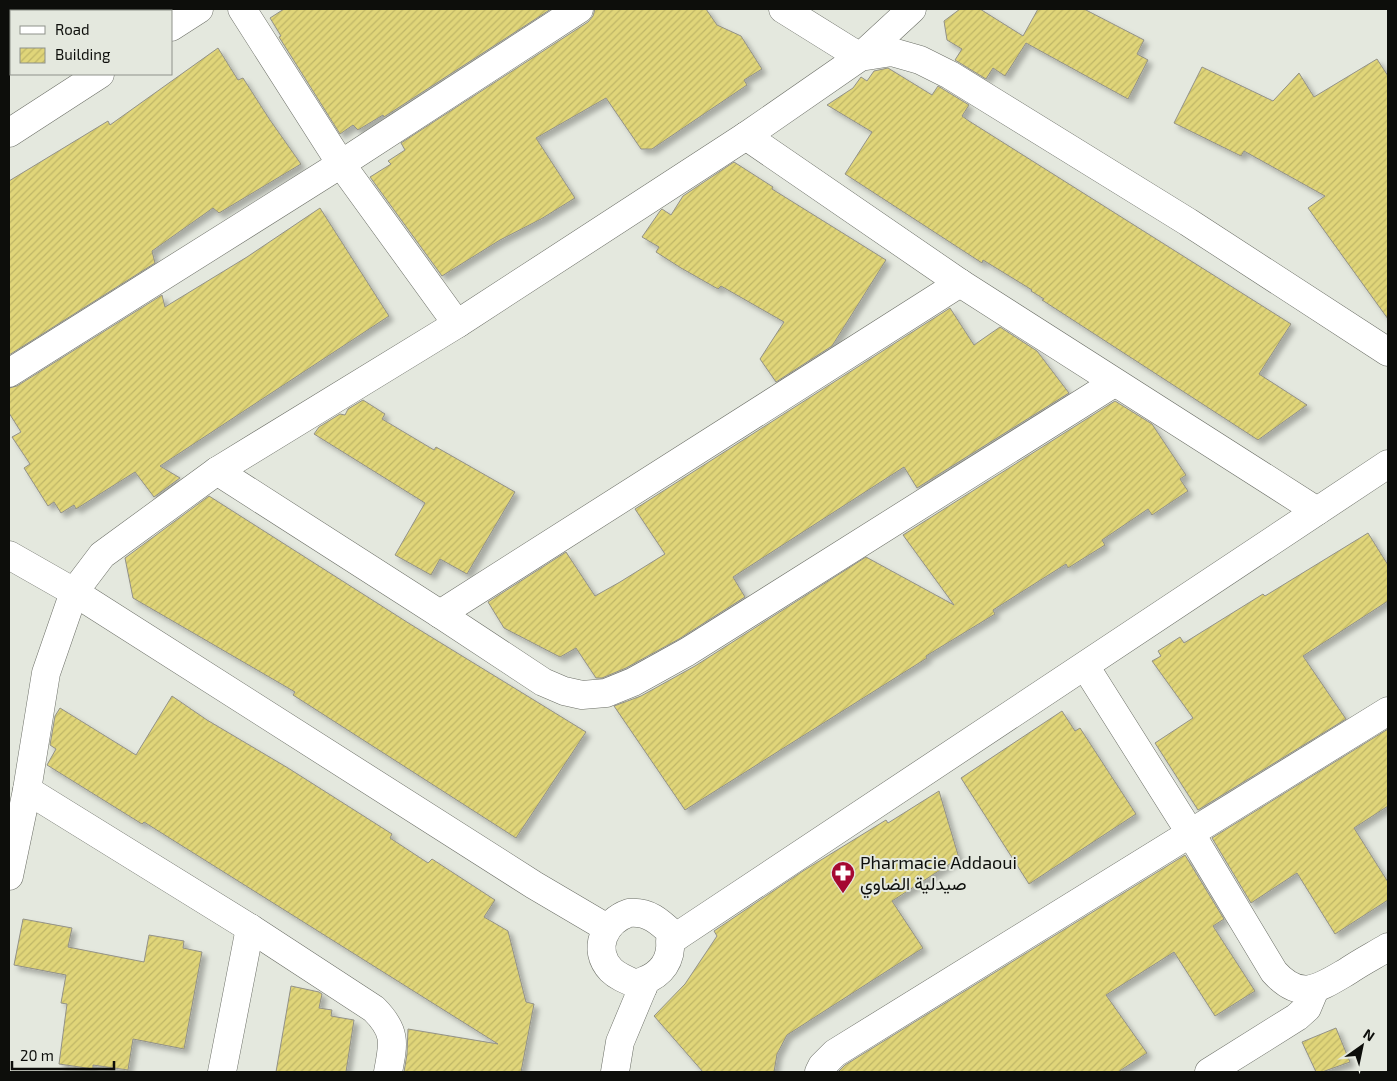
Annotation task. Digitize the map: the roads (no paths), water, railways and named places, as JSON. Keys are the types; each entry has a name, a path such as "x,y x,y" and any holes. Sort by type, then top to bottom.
{"street":[{"path":"172,26 199,9"},
{"path":"242,9 341,164 457,324"},
{"path":"9,373 341,164 579,9"},
{"path":"783,9 860,57 892,52 920,60 950,75 1188,222 1388,352"},
{"path":"9,876 27,790 46,673 74,592 102,555 217,471 457,324 746,136 860,57 912,9"},
{"path":"9,133 98,75"},
{"path":"746,136 960,283 1318,512"},
{"path":"440,614 960,283"},
{"path":"217,471 543,682 582,696 606,693 633,682 687,652 1114,383"},
{"path":"615,1072 620,1042 643,987 643,980 652,978 665,966 671,948 670,940 1388,464"},
{"path":"9,555 74,592 526,880 607,928"},
{"path":"1085,666 1191,834 1274,972 1283,982 1293,988 1304,991 1315,989 1329,983 1388,947"},
{"path":"819,1072 822,1066 835,1053 1388,711"},
{"path":"27,790 250,928 374,1009 387,1022 392,1037 388,1072"},
{"path":"643,987 618,975 605,962 602,944 607,928 621,916 638,912 655,918 676,937"},
{"path":"222,1072 250,928"},
{"path":"1209,1072 1297,1017 1307,1008 1315,989"}],"place":[{"name":"Pharmacie Addaoui صيدلية الضاوي","path":"843,894"}]}
